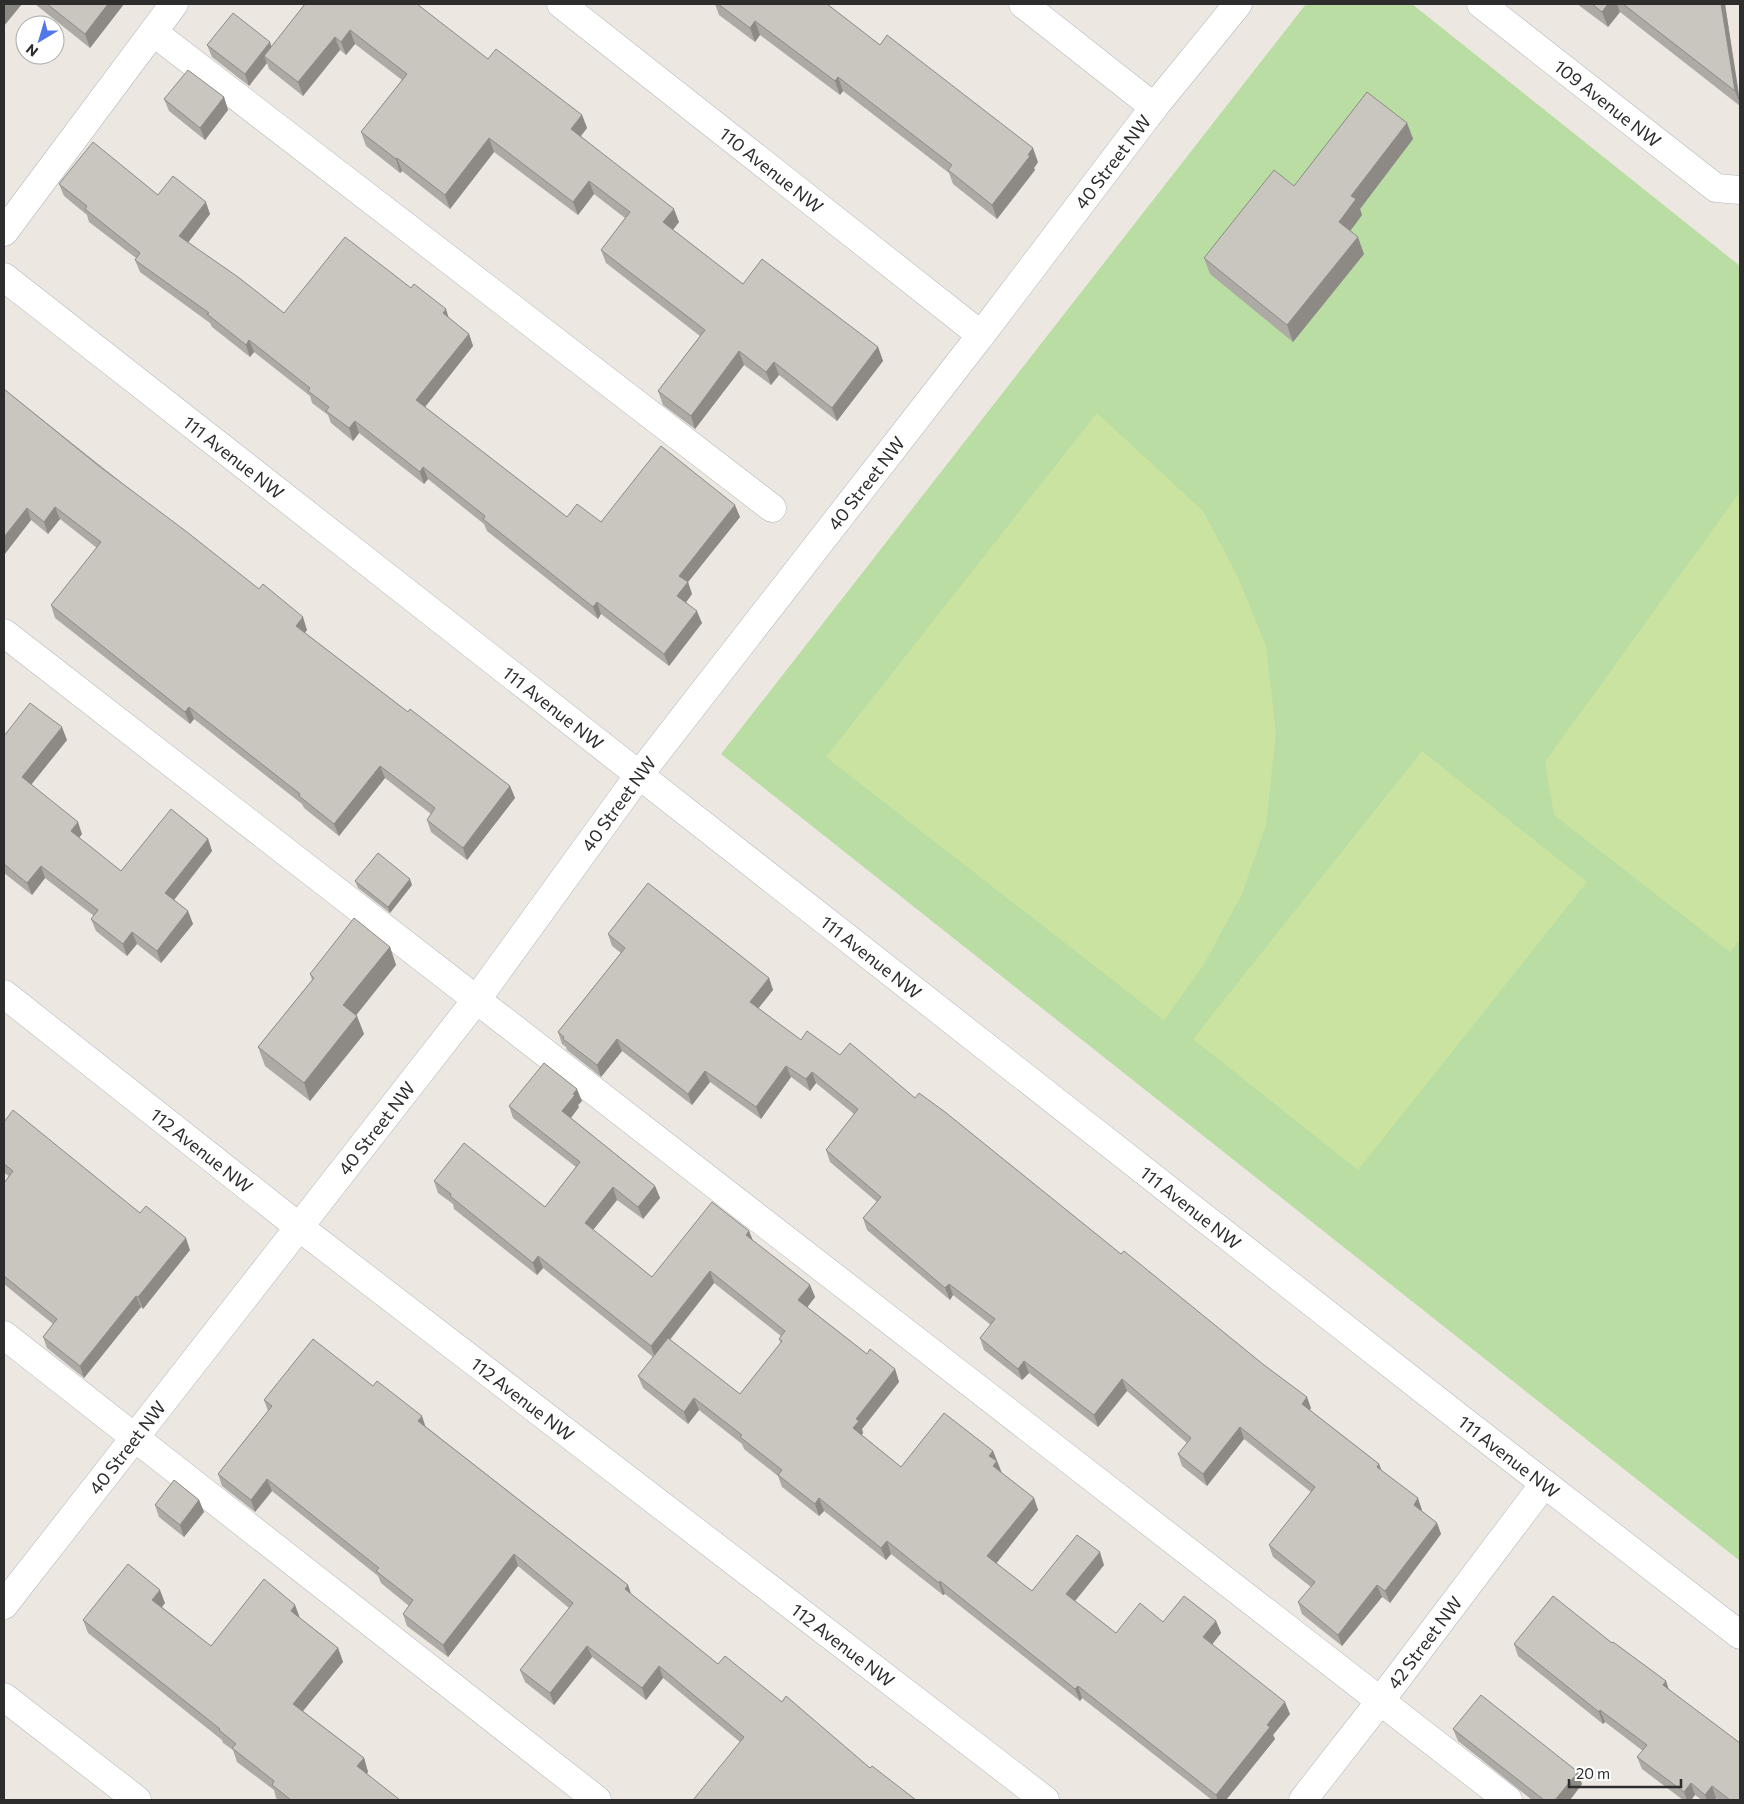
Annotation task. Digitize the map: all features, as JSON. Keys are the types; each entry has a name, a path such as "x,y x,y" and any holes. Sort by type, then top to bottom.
{"street":[{"path":"4,232 174,4"},
{"name":"110 Avenue NW","path":"561,4 982,334"},
{"path":"1023,4 1154,107"},
{"name":"40 Street NW","path":"4,1605 477,999 639,775 982,334 1154,107 1238,4"},
{"name":"109 Avenue NW","path":"1481,4 1716,188 1740,190"},
{"path":"153,32 772,508"},
{"name":"111 Avenue NW","path":"4,277 1544,1484 1740,1635"},
{"path":"4,633 1508,1800"},
{"name":"112 Avenue NW","path":"4,994 299,1227 1045,1800"},
{"path":"4,1335 597,1800"},
{"name":"42 Street NW","path":"1303,1800 1544,1484"},
{"path":"4,1697 137,1800"}],"green space":[{"path":"1306,4 1412,4 1740,266 1740,1561 721,754"},
{"path":"1097,413 1203,511 1237,575 1266,646 1276,733 1266,825 1242,894 1203,966 1164,1020 826,757"},
{"path":"1740,492 1740,939 1730,952 1554,815 1545,762"},
{"path":"1422,751 1587,882 1358,1170 1193,1039"}],"building":[{"path":"47,4 108,4 85,34 65,18 65,15 61,15"},
{"path":"305,4 417,4 488,59 496,49 582,115 571,129 674,209 663,222 743,284 762,259 878,347 832,408 774,362 766,372 739,351 691,416 658,391 705,330 601,250 630,212 589,181 573,202 489,138 445,195 361,132 407,74 350,30 341,42 335,37 298,82 264,56"},
{"path":"718,4 827,4 880,45 887,35 1033,148 1028,155 1030,156 992,205 948,170 952,165 838,77 835,81 755,21 750,28"},
{"path":"1592,4 1608,4 1602,12"},
{"path":"1623,4 1721,4 1735,91"},
{"path":"233,13 270,42 245,74 207,45"},
{"path":"188,70 224,97 200,128 164,99"},
{"path":"1367,92 1407,123 1351,196 1356,199 1339,222 1358,237 1287,325 1204,258 1274,170 1294,186"},
{"path":"93,142 158,195 173,176 206,202 179,236 238,277 284,313 345,237 411,288 414,284 446,309 443,313 469,334 416,400 567,517 577,504 601,522 661,446 735,505 679,576 688,582 677,596 697,611 664,654 597,602 593,607 483,519 485,516 423,467 420,472 355,421 349,428 326,411 329,407 308,391 310,388 249,340 246,345 207,314 209,313 135,260 140,253 85,209 87,206 59,184"},
{"path":"4,389 99,466 259,589 263,584 303,617 296,626 408,712 410,709 510,786 463,848 427,820 435,808 380,766 334,824 299,796 300,794 189,707 185,712 51,605 101,542 55,507 44,522 27,508 4,537"},
{"path":"30,703 62,727 22,777 78,822 71,831 121,871 171,809 208,839 165,893 188,911 157,951 132,932 123,944 91,919 98,910 41,866 27,883 4,864 4,736"},
{"path":"378,853 410,879 388,907 355,881"},
{"path":"648,883 769,978 750,1002 801,1040 807,1031 840,1055 850,1043 915,1098 919,1093 945,1112 1121,1254 1124,1251 1264,1365 1307,1397 1302,1404 1379,1464 1377,1467 1418,1498 1414,1505 1437,1523 1385,1591 1377,1585 1338,1635 1298,1602 1315,1582 1269,1545 1315,1487 1240,1427 1203,1474 1178,1454 1191,1438 1122,1379 1094,1415 1024,1361 1018,1369 980,1338 995,1319 949,1284 945,1288 863,1218 881,1197 826,1150 858,1109 812,1072 806,1079 786,1066 756,1107 705,1071 688,1094 617,1039 597,1065 563,1039 564,1037 558,1032 625,948 608,934"},
{"path":"354,918 390,947 343,1005 357,1016 304,1083 258,1047 314,978 310,974"},
{"path":"544,1063 577,1089 573,1094 575,1095 562,1111 655,1186 638,1207 613,1187 585,1223 652,1277 712,1202 749,1231 746,1235 810,1285 798,1300 867,1354 870,1349 895,1369 856,1419 859,1421 853,1428 901,1467 944,1413 993,1451 989,1456 997,1461 993,1466 1034,1498 987,1556 1032,1591 1077,1535 1100,1552 1066,1594 1116,1633 1140,1603 1163,1622 1184,1596 1216,1621 1203,1637 1285,1702 1267,1725 1270,1727 1216,1795 1078,1686 1075,1689 887,1541 881,1548 819,1498 815,1504 778,1475 782,1470 740,1437 742,1435 694,1398 684,1412 638,1376 668,1338 740,1394 782,1341 779,1339 785,1331 710,1271 651,1346 538,1256 533,1263 434,1181 464,1143 545,1207 580,1162 509,1106"},
{"path":"13,1110 140,1213 146,1206 186,1238 138,1297 136,1296 80,1366 43,1337 57,1319 4,1276 4,1183 13,1171 4,1164 4,1122"},
{"path":"313,1339 373,1386 377,1381 422,1416 418,1421 628,1585 625,1589 718,1664 725,1656 782,1702 786,1696 870,1768 872,1766 916,1800 693,1800 744,1737 659,1666 642,1688 587,1646 550,1693 520,1670 573,1603 514,1554 443,1645 403,1614 413,1600 376,1571 379,1568 267,1479 251,1500 218,1474 272,1406 264,1400"},
{"path":"174,1480 199,1500 180,1525 155,1505"},
{"path":"128,1564 160,1590 152,1600 211,1646 264,1579 295,1605 291,1611 338,1648 293,1704 364,1758 357,1766 400,1800 291,1800 272,1785 274,1781 232,1748 236,1744 220,1729 83,1620"},
{"path":"1553,1596 1612,1643 1666,1681 1663,1685 1740,1743 1740,1800 1730,1800 1712,1786 1705,1795 1691,1783 1684,1792 1637,1757 1647,1745 1600,1710 1599,1712 1514,1644"},
{"path":"1481,1695 1578,1772 1555,1800 1544,1800 1453,1729"}]}
